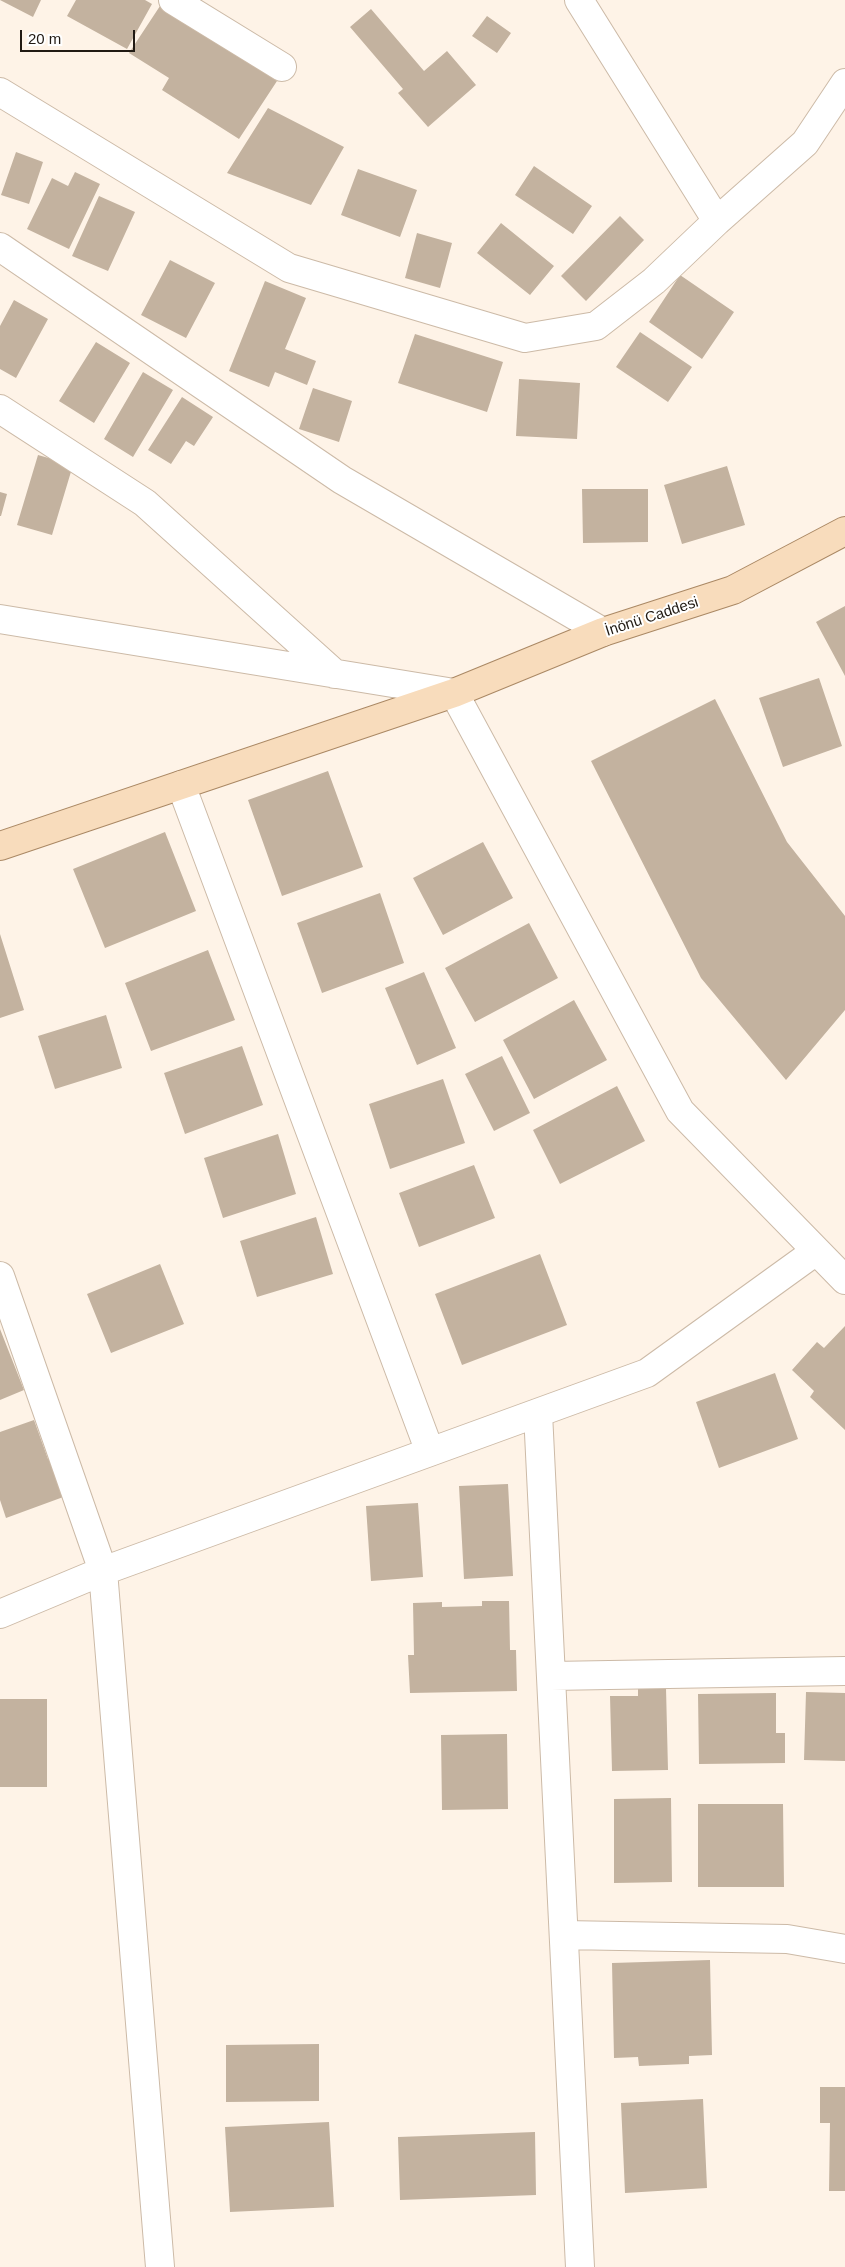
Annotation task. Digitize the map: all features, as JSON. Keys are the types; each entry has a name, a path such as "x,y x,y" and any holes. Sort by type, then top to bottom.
{"main road":[{"name":"İnönü Caddesi","path":"0,846 454,693 603,632 733,590 845,531"}],"street":[{"path":"173,0 282,67"},
{"path":"579,0 717,221"},
{"path":"0,92 289,268 525,338 596,326 654,281 717,221 804,143 845,83"},
{"path":"0,248 342,480 603,632"},
{"path":"0,409 145,503 334,674"},
{"path":"0,619 454,693 680,1111 845,1280"},
{"path":"181,785 430,1452"},
{"path":"0,1614 103,1571 647,1373 816,1251"},
{"path":"0,1276 103,1571 160,2267"},
{"path":"538,1413 580,2267"},
{"path":"551,1676 845,1671"},
{"path":"564,1935 788,1939 845,1949"}],"building":[{"path":"0,0 41,0 33,17"},
{"path":"76,0 145,0 152,4 127,49 67,16"},
{"path":"160,6 277,81 239,139 162,90 169,78 129,53"},
{"path":"371,9 424,71 447,51 476,85 428,127 398,93 403,89 350,27"},
{"path":"487,16 511,33 497,53 472,36"},
{"path":"268,108 344,147 311,205 227,173"},
{"path":"16,152 43,162 29,204 1,195"},
{"path":"534,166 592,206 573,234 515,195"},
{"path":"358,169 417,190 400,237 341,215"},
{"path":"75,172 100,184 69,249 27,229 52,178 68,186"},
{"path":"99,196 135,212 108,271 72,256"},
{"path":"620,216 644,240 586,301 561,276"},
{"path":"501,223 554,266 530,295 477,253"},
{"path":"417,233 452,243 440,288 405,278"},
{"path":"170,260 215,283 186,338 141,315"},
{"path":"680,275 734,312 702,359 649,322"},
{"path":"265,281 306,298 285,349 316,361 307,385 275,372 269,387 229,371"},
{"path":"14,300 48,319 16,378 0,369 0,326"},
{"path":"640,332 692,367 668,402 616,367"},
{"path":"415,334 503,362 487,412 398,383"},
{"path":"96,342 130,363 94,423 59,401"},
{"path":"143,372 173,390 133,457 104,439"},
{"path":"519,379 580,383 577,439 516,436"},
{"path":"313,388 352,401 339,442 299,429"},
{"path":"182,397 213,417 194,446 186,441 171,464 148,450"},
{"path":"38,455 73,465 52,535 17,525"},
{"path":"727,466 745,525 682,544 664,485"},
{"path":"582,489 648,489 648,542 583,543"},
{"path":"0,492 7,494 1,516 0,516"},
{"path":"845,606 845,676 816,622"},
{"path":"819,678 842,746 783,767 759,698"},
{"path":"715,699 787,842 845,916 845,1010 786,1080 701,978 591,761"},
{"path":"328,771 363,867 282,896 248,800"},
{"path":"165,832 196,911 105,948 73,869"},
{"path":"483,842 513,898 443,935 413,878"},
{"path":"380,893 404,963 322,993 297,923"},
{"path":"529,923 558,978 475,1022 445,968"},
{"path":"0,934 24,1010 0,1018"},
{"path":"208,950 235,1020 151,1051 125,983"},
{"path":"424,972 456,1048 417,1065 385,988"},
{"path":"574,1000 607,1060 534,1099 503,1040"},
{"path":"106,1015 122,1068 55,1089 38,1036"},
{"path":"242,1046 263,1105 185,1134 164,1073"},
{"path":"502,1056 530,1113 494,1131 465,1074"},
{"path":"443,1079 465,1143 390,1169 369,1104"},
{"path":"617,1086 645,1141 560,1184 533,1130"},
{"path":"278,1134 296,1194 223,1218 204,1158"},
{"path":"474,1165 495,1218 419,1247 399,1193"},
{"path":"316,1217 333,1274 257,1297 240,1241"},
{"path":"540,1254 567,1325 462,1365 435,1294"},
{"path":"160,1264 184,1324 111,1353 87,1294"},
{"path":"845,1326 845,1430 810,1397 814,1391 792,1370 817,1342 824,1348"},
{"path":"0,1329 24,1390 0,1400"},
{"path":"775,1373 798,1439 719,1468 696,1402"},
{"path":"34,1420 48,1459 52,1457 66,1496 6,1518 0,1500 0,1432"},
{"path":"508,1484 513,1576 464,1579 459,1486"},
{"path":"418,1503 423,1577 371,1581 366,1506"},
{"path":"482,1601 509,1601 510,1650 516,1650 517,1691 410,1693 408,1655 414,1655 413,1603 442,1602 442,1607 482,1606"},
{"path":"666,1688 668,1770 612,1771 610,1696 638,1696 638,1689"},
{"path":"806,1692 845,1693 845,1761 804,1760"},
{"path":"776,1693 776,1733 785,1733 785,1763 699,1764 698,1694"},
{"path":"0,1699 47,1699 47,1787 0,1787"},
{"path":"507,1734 508,1809 442,1810 441,1735"},
{"path":"671,1798 672,1882 614,1883 614,1799"},
{"path":"698,1804 783,1804 784,1887 698,1887"},
{"path":"710,1960 712,2055 689,2056 689,2064 639,2066 638,2057 614,2058 612,1963"},
{"path":"319,2044 319,2101 226,2102 226,2045"},
{"path":"820,2087 845,2087 845,2191 829,2191 830,2123 820,2123"},
{"path":"703,2099 707,2188 625,2193 621,2103"},
{"path":"329,2122 334,2207 230,2212 225,2127"},
{"path":"535,2132 536,2195 400,2200 398,2137"}]}
